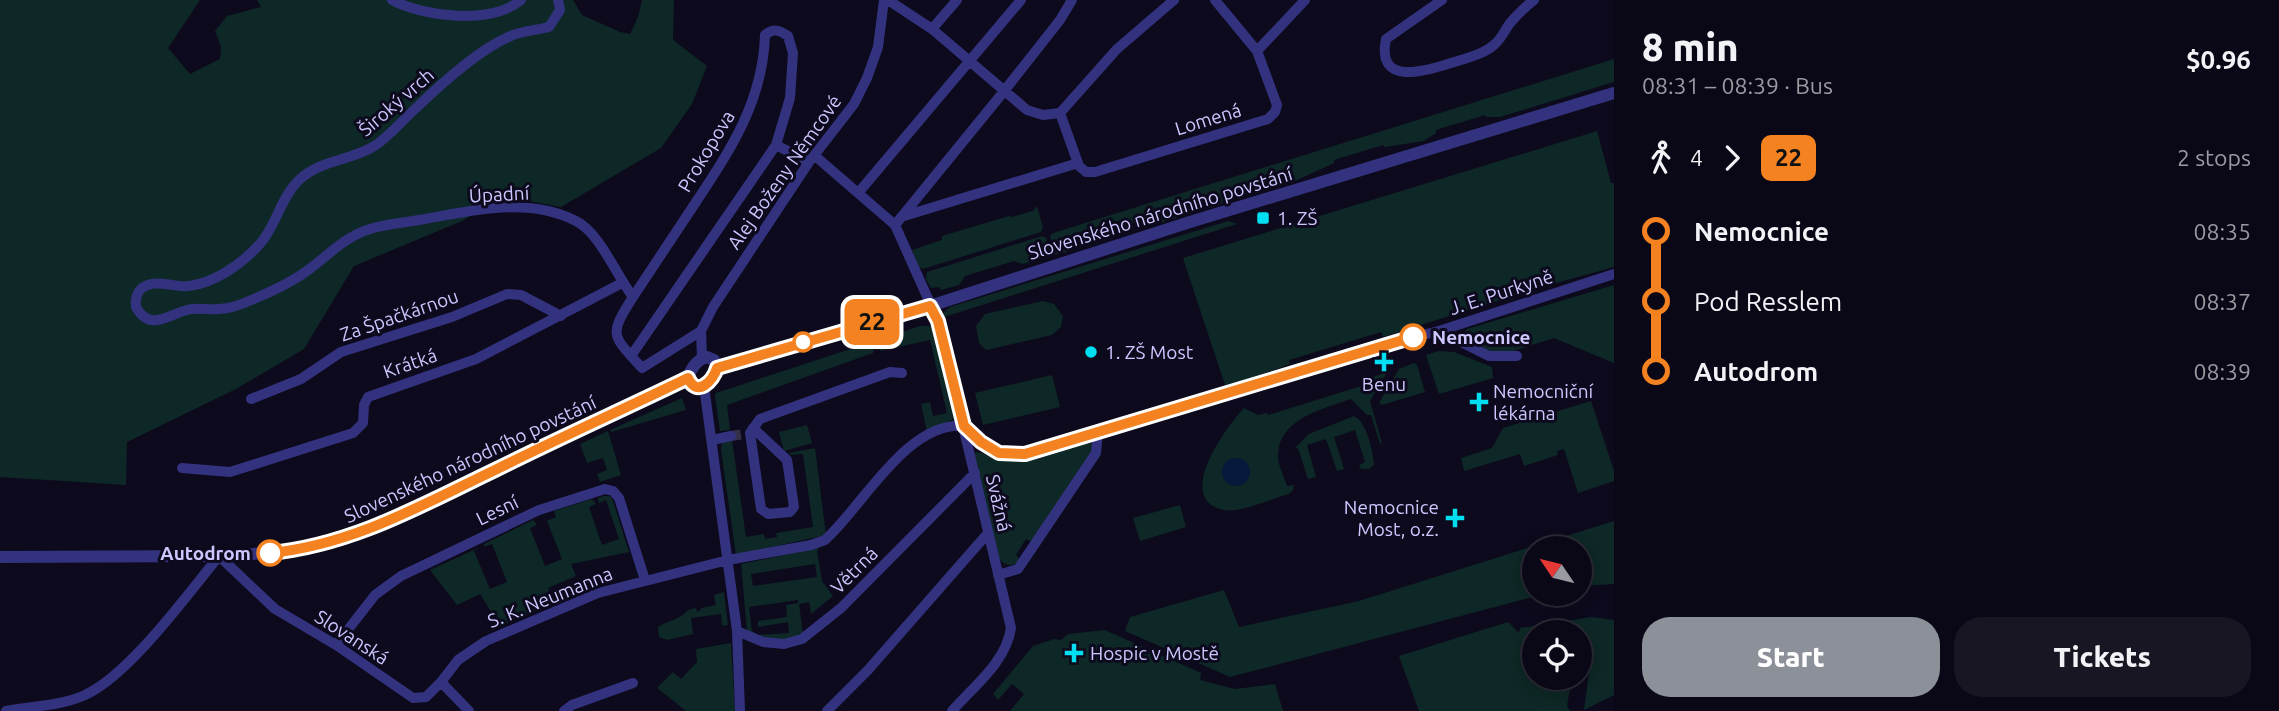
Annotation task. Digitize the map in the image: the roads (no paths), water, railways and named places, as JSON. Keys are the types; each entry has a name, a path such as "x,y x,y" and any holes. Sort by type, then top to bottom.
{"street":[{"path":"392,0 436,13 466,15 503,11 520,0"},
{"name":"Široký vrch","path":"333,249 302,274 247,302 220,309 193,308 162,320 153,320 142,315 136,307 137,293 143,287 163,283 191,286 210,280 242,261 267,234 289,193 301,178 327,162 366,151 378,143 421,102 490,48 512,35 549,27 560,10 558,0"},
{"path":"886,0 932,29 1027,110 1043,115 1060,113 1117,49 1174,0"},
{"name":"Alej Boženy Němcové","path":"702,358 701,331 712,307 812,158 854,104 867,78 880,40 886,0"},
{"path":"932,29 957,0"},
{"path":"859,192 1021,0"},
{"path":"898,221 1005,90 1060,20 1072,0"},
{"name":"Lomená","path":"1078,163 1086,172 1095,172 1268,119 1275,112 1277,104 1257,51 1215,0"},
{"path":"1257,51 1304,0"},
{"path":"1438,1 1386,39 1384,51 1388,63 1400,72 1417,74 1482,53 1496,44 1512,22 1534,0"},
{"name":"Prokopova","path":"771,30 780,30 788,36 793,53 790,98 776,145 631,356 617,341 615,333 619,320 633,297 734,145 750,112 764,58 765,35 771,30"},
{"name":"Slovenského národního povstání","path":"717,368 930,306 1190,222 1614,93"},
{"path":"898,221 947,203 1078,163 1060,113"},
{"path":"776,145 812,158 898,221"},
{"path":"926,187 933,198 947,203"},
{"name":"Úpadní","path":"333,249 369,229 474,210 525,207 552,211 578,222 592,233 633,297"},
{"name":"Svážná","path":"898,221 938,321 1011,628 1009,644 1002,655 952,711"},
{"name":"J. E. Purkyně","path":"964,426 981,442 999,453 1025,454 1382,345 1439,331 1614,274"},
{"name":"Krátká","path":"182,468 230,472 354,433 363,423 364,405 368,397 476,359 622,283"},
{"name":"Za Špačkárnou","path":"251,399 301,379 341,352 452,317 507,295 521,295 561,316"},
{"path":"631,356 642,368 701,331"},
{"path":"1439,331 1489,356 1517,356"},
{"path":"702,358 714,360 717,368 712,379 704,386 696,388 691,385 688,378 694,365 702,358"},
{"path":"749,432 787,460 794,507 790,512 768,514 761,509 749,432 760,419 890,372 902,373"},
{"name":"Slovenského národního povstání","path":"0,558 219,556 293,550 350,536 418,508 688,378"},
{"path":"704,386 737,631 740,711"},
{"name":"S. K. Neumanna","path":"441,682 458,660 486,641 598,593 728,560 825,540 912,444 951,425 964,426"},
{"path":"998,575 1018,569 1096,453 1098,432"},
{"path":"712,440 731,436"},
{"name":"Větrná","path":"737,631 763,642 784,644 802,639 841,608 975,473"},
{"name":"Lesní","path":"336,645 376,595 401,576 539,510 605,489 613,491 619,498 645,580"},
{"path":"827,711 868,670 988,533"},
{"path":"6,711 67,701 87,694 120,670 170,617 219,556"},
{"name":"Slovanská","path":"219,556 275,609 336,645 413,698 426,697 441,682"},
{"path":"441,682 469,711"},
{"path":"564,711 572,705 633,684"},
{"path":"67,701 75,711"}],"water":[{"path":"1236,458 1246,462 1250,472 1246,482 1236,486 1226,482 1222,472 1226,462"}],"tunnel":[{"path":"731,436 744,434"}],"place":[{"name":"1. ZŠ","path":"1263,218"},
{"name":"Nemocnice","path":"1413,337"},
{"name":"1. ZŠ Most","path":"1091,352"},
{"name":"Benu","path":"1384,362"},
{"name":"Nemocniční lékárna","path":"1479,402"},
{"name":"Nemocnice Most, o.z.","path":"1455,518"},
{"name":"Autodrom","path":"270,553"},
{"name":"Hospic v Mostě","path":"1074,653"}]}
